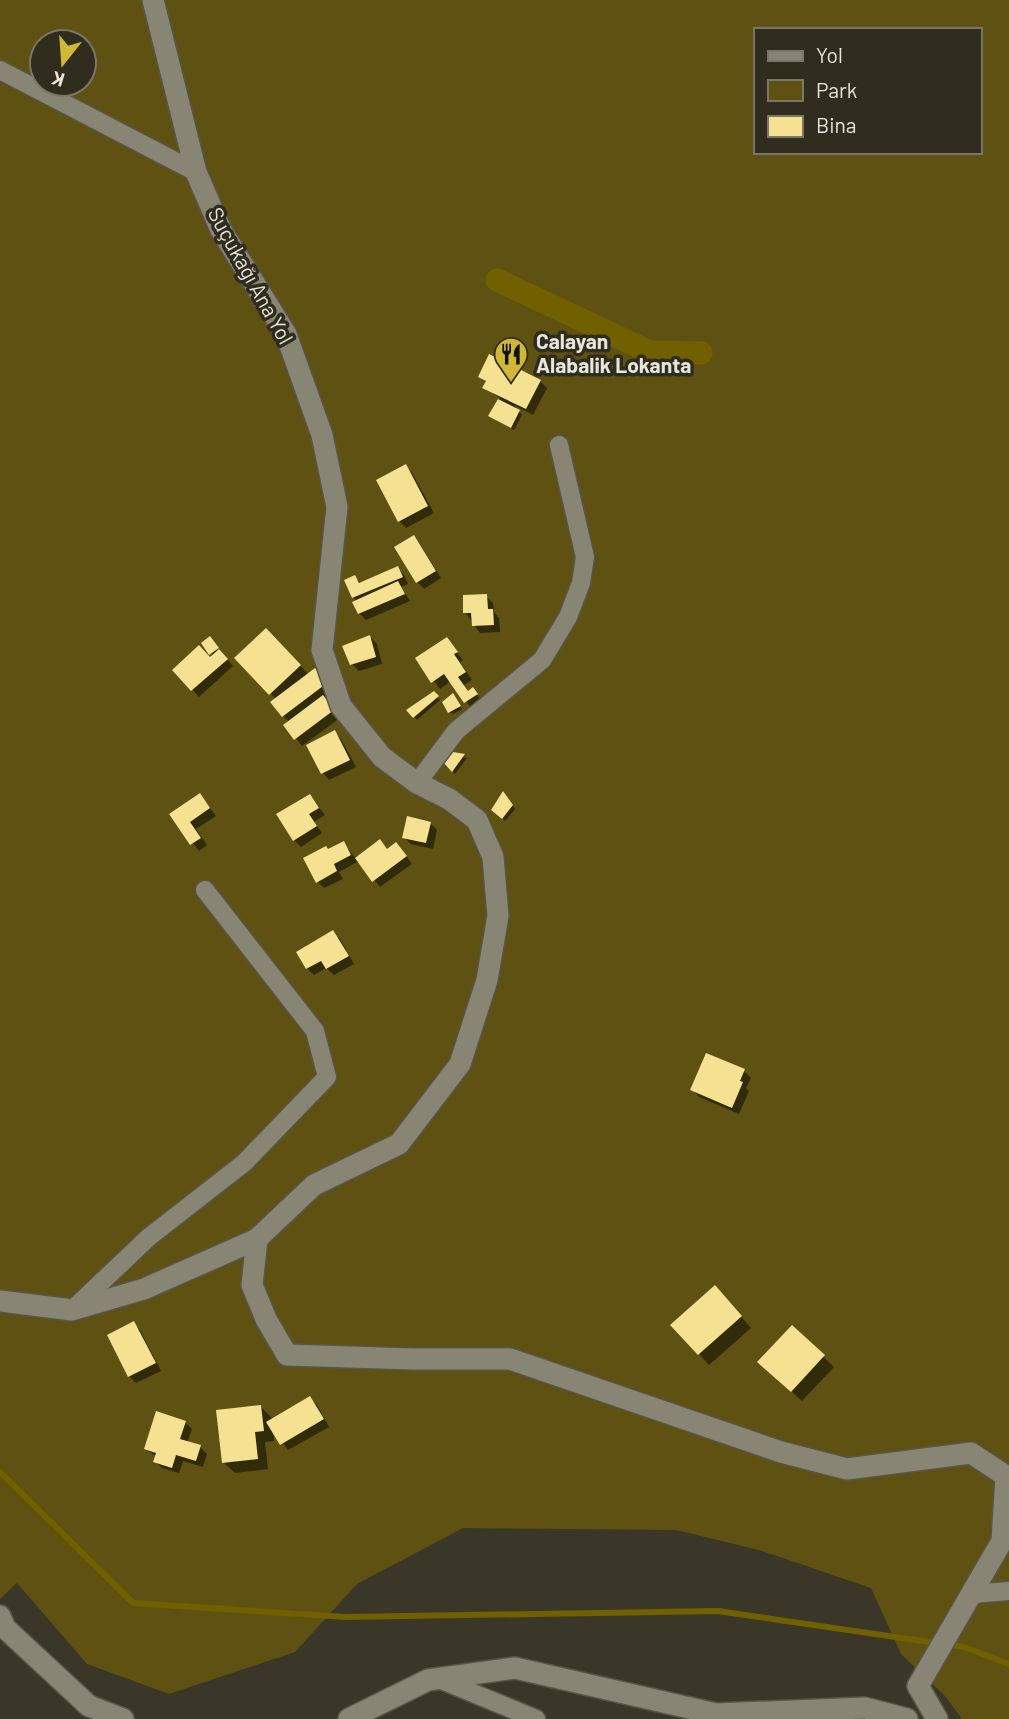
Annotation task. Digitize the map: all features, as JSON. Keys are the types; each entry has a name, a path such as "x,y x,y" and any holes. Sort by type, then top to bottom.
{"street":[{"name":"Suçukağı Ana Yol","path":"0,1301 72,1310 144,1289 257,1239 314,1185 399,1144 460,1064 487,980 498,916 493,857 477,820 449,799 417,783 382,757 341,706 322,650 337,507 322,435 286,334 221,230 196,172 153,0"},
{"path":"0,70 196,172"},
{"path":"417,783 456,732 542,660 568,617 581,583 585,557 559,445"},
{"path":"72,1310 149,1237 244,1163 327,1077 315,1031 205,890"},
{"path":"257,1239 252,1285 266,1319 287,1355 510,1359 781,1452 847,1469 971,1453 1006,1476 1002,1541 918,1686 937,1719"},
{"path":"972,1594 1009,1591"},
{"path":"0,1616 5,1628 89,1706 123,1719"},
{"path":"349,1719 428,1680 515,1668 716,1714 865,1708 907,1719"},
{"path":"439,1679 536,1719"}],"green space":[{"path":"0,0 1009,0 1009,1719 962,1719 945,1696 901,1654 871,1588 759,1550 676,1530 463,1528 357,1584 295,1652 169,1694 87,1664 17,1583 0,1599"}],"building":[{"name":"Calayan Alabalik Lokanta","path":"489,354 541,380 526,409 482,388 486,381 478,377"},
{"path":"498,399 520,410 511,428 488,416"},
{"path":"406,464 428,506 398,522 376,480"},
{"path":"414,535 436,571 416,583 394,547"},
{"path":"398,566 403,577 352,598 344,580 355,575 359,583"},
{"path":"398,581 405,594 358,614 352,602"},
{"path":"487,594 488,609 493,609 494,625 472,626 471,613 463,613 463,595"},
{"path":"266,628 301,665 269,695 234,658"},
{"path":"370,635 376,657 350,665 342,646"},
{"path":"210,636 219,648 209,655 201,643"},
{"path":"447,637 458,652 454,654 466,672 458,677 468,691 473,687 478,694 464,703 444,674 431,683 415,658"},
{"path":"199,645 210,657 219,649 228,659 191,691 172,670"},
{"path":"315,668 327,683 282,717 270,702"},
{"path":"434,691 439,696 413,718 406,710"},
{"path":"453,693 461,706 448,713 442,702"},
{"path":"323,695 334,710 294,740 283,725"},
{"path":"335,730 350,760 321,774 306,745"},
{"path":"453,752 465,754 452,772 443,762"},
{"path":"503,791 513,805 502,819 491,810"},
{"path":"200,793 210,808 190,822 201,838 190,845 169,814"},
{"path":"310,794 319,808 309,814 317,826 293,841 276,814"},
{"path":"407,816 431,822 426,843 402,838"},
{"path":"380,839 387,849 396,842 407,856 372,882 355,858"},
{"path":"344,841 351,855 334,864 337,871 316,883 303,858 326,846 328,849"},
{"path":"333,930 349,956 326,969 321,961 306,969 296,952"},
{"path":"706,1053 745,1069 740,1081 743,1082 732,1108 690,1090"},
{"path":"715,1285 742,1316 698,1355 670,1325"},
{"path":"134,1321 156,1363 128,1377 107,1335"},
{"path":"792,1325 825,1355 791,1392 757,1362"},
{"path":"310,1396 324,1419 280,1445 266,1422"},
{"path":"261,1405 264,1431 255,1432 258,1459 222,1463 216,1410"},
{"path":"156,1411 186,1421 180,1439 201,1445 196,1461 176,1455 172,1468 153,1462 156,1453 144,1449"}],"waterway":[{"path":"497,280 650,352 701,353"},
{"path":"0,1472 133,1603 345,1617 718,1611 964,1647 1009,1664"}],"place":[{"name":"Calayan Alabalik Lokanta","path":"511,384"}]}
